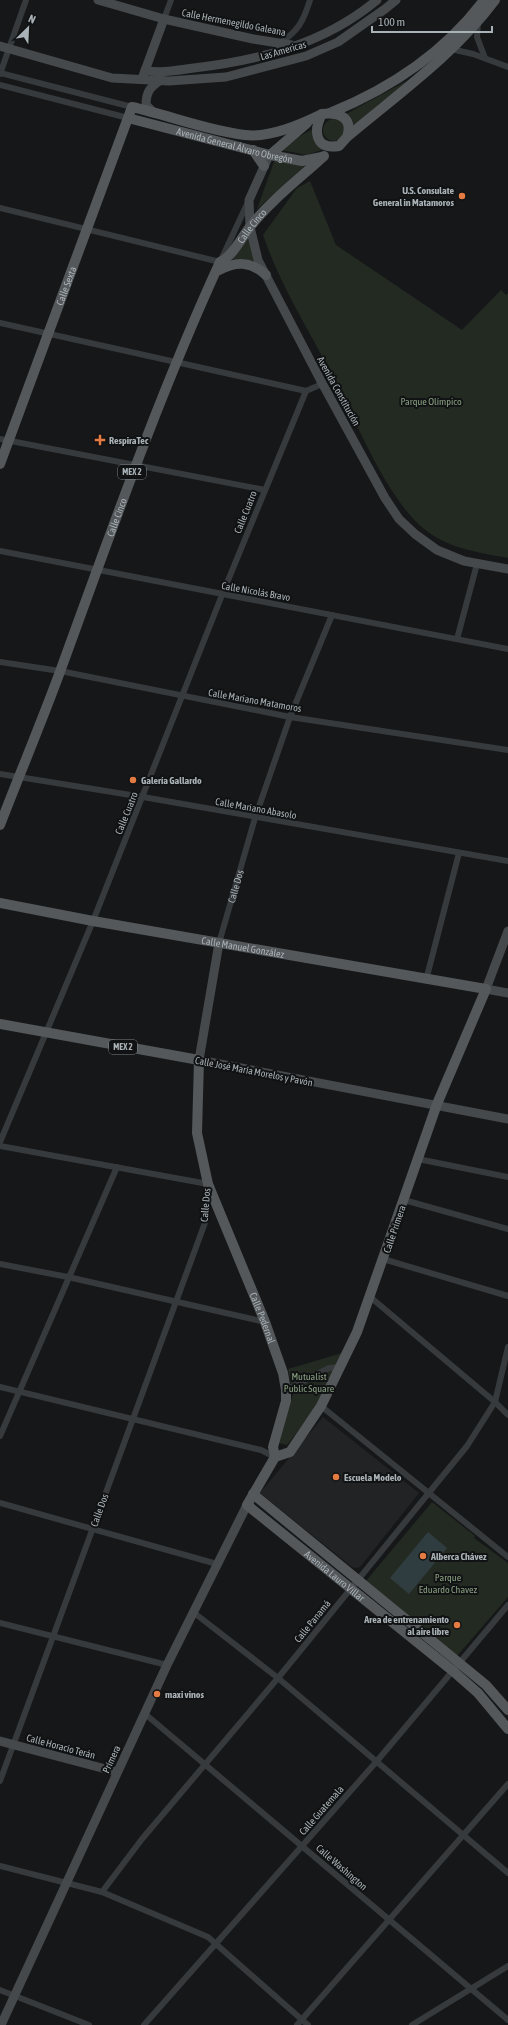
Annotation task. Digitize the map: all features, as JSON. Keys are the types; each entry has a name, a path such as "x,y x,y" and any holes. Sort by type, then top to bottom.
{"main road":[{"name":"Calle Hermenegildo Galeana","path":"98,0 164,19 253,39 279,44 298,45"},
{"name":"Las Americas","path":"143,74 226,64 250,59 298,45 327,34 363,12 377,0"},
{"name":"Las Americas","path":"143,74 161,80 226,77 306,56 338,42 396,0"},
{"name":"Avenida General Álvaro Obregón","path":"347,137 447,46 478,21 487,2"},
{"name":"Avenida General Álvaro Obregón","path":"132,107 246,135 254,135 284,129 326,114 387,86 447,46 487,2"},
{"path":"0,46 112,78 131,80 143,74 164,19"},
{"path":"250,59 257,49 257,45 253,39"},
{"path":"226,64 226,77"},
{"path":"153,112 146,105 147,93 153,85 161,80"},
{"name":"Calle Sexta","path":"0,464 4,440 47,335 132,107"},
{"path":"335,113 345,119 349,128 347,137 339,146 328,146 319,140 316,129 326,114 335,113"},
{"name":"Avenida General Álvaro Obregón","path":"128,118 270,155 302,161 324,156 339,146"},
{"path":"270,155 312,119"},
{"path":"196,135 200,124"},
{"path":"253,150 264,166"},
{"name":"Avenida Constitución","path":"270,155 249,200 250,227 255,251 322,384 385,498 399,519 415,534 437,550 450,556 476,564 508,569"},
{"name":"Calle Cinco","path":"0,825 60,671 135,465 176,362 215,272 225,263 250,227 276,200 324,156"},
{"path":"225,263 250,264 266,275"},
{"name":"Calle Manuel González","path":"0,903 426,980 486,989"},
{"name":"Calle Primera","path":"275,1457 290,1452 321,1406 341,1367 383,1259 437,1104 486,989 508,931"},
{"name":"Calle Dos","path":"208,1184 197,1133 199,1060 219,943"},
{"path":"486,989 508,993"},
{"name":"Calle José María Morelos y Pavón","path":"0,1024 437,1104 508,1119"},
{"name":"Calle Pedernal","path":"208,1184 265,1322 283,1373 286,1401 273,1447 275,1457"},
{"path":"247,1505 275,1457"},
{"name":"Avenida Lauro Villar","path":"253,1494 358,1580 456,1667 508,1729"},
{"name":"Avenida Lauro Villar","path":"247,1505 351,1588 456,1667 486,1685 508,1710"},
{"name":"Primera","path":"1,2025 144,1713 247,1505"},
{"name":"Calle Horacio Terán","path":"0,1741 118,1772"}],"street":[{"path":"26,0 0,74 132,107"},
{"path":"164,19 171,0"},
{"path":"279,44 298,29 304,19 310,0"},
{"path":"478,21 477,37 485,58"},
{"path":"447,46 508,67"},
{"path":"0,85 128,118"},
{"path":"50,98 52,87"},
{"path":"0,208 225,263 249,200"},
{"path":"0,323 47,335 306,391 322,384"},
{"name":"Calle Cuatro","path":"0,1142 93,921 183,697 222,595 306,391"},
{"path":"4,440 265,490"},
{"name":"Calle Nicolás Bravo","path":"0,551 508,649"},
{"path":"457,639 476,564"},
{"name":"Calle Dos","path":"219,943 255,818 290,717 332,615"},
{"name":"Calle Mariano Matamoros","path":"0,662 60,671 183,697 290,717 508,750"},
{"name":"Calle Mariano Abasolo","path":"0,774 143,797 255,818 508,861"},
{"path":"426,980 459,853"},
{"path":"0,1146 208,1184"},
{"path":"418,1159 508,1177"},
{"path":"0,1436 116,1167"},
{"name":"Calle Dos","path":"0,1781 206,1220 208,1184"},
{"path":"404,1200 508,1229"},
{"path":"383,1259 508,1296"},
{"path":"0,1264 68,1277 265,1322"},
{"path":"369,1296 495,1402 508,1415"},
{"name":"Calle Panamá","path":"102,1892 142,1839 278,1678 467,1446 495,1402 508,1347"},
{"path":"286,1390 329,1368 341,1367"},
{"path":"0,1387 261,1450 275,1457"},
{"path":"321,1406 508,1557"},
{"path":"0,1503 217,1564"},
{"name":"Calle Guatemala","path":"144,2025 377,1761 508,1605"},
{"path":"193,1612 278,1678 464,1834 508,1873"},
{"path":"0,1623 167,1665"},
{"name":"Calle Washington","path":"144,1713 508,2020"},
{"path":"297,2025 390,1921 508,1784"},
{"path":"0,1866 102,1892 208,1937 217,1943 308,2025"},
{"path":"412,2025 473,1989 508,1966"},
{"path":"0,1990 89,2025"}],"shaded area":[{"name":"Escuela Modelo","path":"323,1417 419,1493 360,1567 356,1568 352,1567 260,1493"},
{"path":"428,1532 447,1548 409,1594 390,1578"}],"green space":[{"path":"412,78 355,126 351,117 346,114"},
{"path":"334,119 338,120 344,126 344,134 338,140 334,141 330,140 324,134 323,130 324,126 330,120"},
{"path":"313,129 325,149 306,155 282,150 300,136"},
{"path":"275,159 308,163 257,209"},
{"name":"Parque Olímpico","path":"310,181 336,245 462,330 501,290 506,295 508,293 508,558 477,552 446,543 428,532 400,503 364,441 335,381 278,273 263,235 297,188"},
{"path":"248,234 255,262 230,259"},
{"name":"Mutualist Public Square","path":"342,1353 317,1406 287,1445 279,1443 293,1394 288,1369"},
{"name":"Parque Eduardo Chavez","path":"432,1502 475,1536 474,1538 508,1563 508,1597 457,1656 366,1581"}],"place":[{"name":"U.S. Consulate General in Matamoros","path":"462,196"},
{"name":"RespiraTec","path":"100,440"},
{"name":"Galería Gallardo","path":"133,780"},
{"name":"Escuela Modelo","path":"336,1477"},
{"name":"Alberca Chávez","path":"423,1556"},
{"name":"Area de entrenamiento al aire libre","path":"457,1625"},
{"name":"maxi vinos","path":"157,1694"}]}
